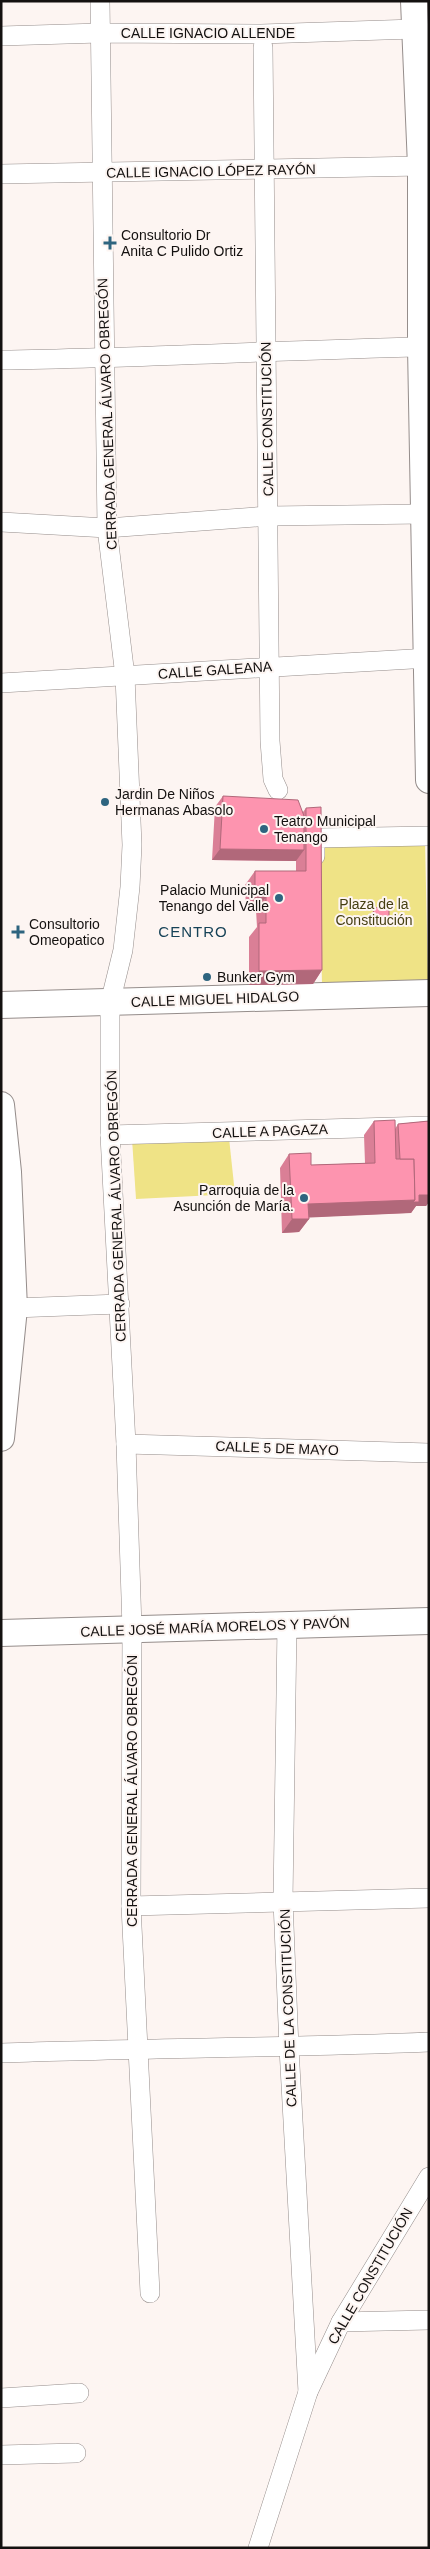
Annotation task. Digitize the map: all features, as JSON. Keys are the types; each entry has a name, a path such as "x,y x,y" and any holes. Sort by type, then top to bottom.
{"street":[{"name":"CERRADA GENERAL ÁLVARO OBREGÓN","path":"100,1 107,528 125,676 131,804 130,887 122,950 110,1002 110,1135 120,1304 132,1628 131,1906 136,2048 150,2293"},
{"path":"414,1 420,38 429,780"},
{"name":"CALLE IGNACIO ALLENDE","path":"1,36 100,33 261,34 420,38"},
{"name":"CALLE CONSTITUCIÓN","path":"263,47 269,516 268,666 271,768 278,790"},
{"name":"CALLE IGNACIO LÓPEZ RAYÓN","path":"1,174 421,166"},
{"path":"1,360 104,358 266,350 425,347"},
{"path":"1,522 107,528 269,516 426,514"},
{"name":"CALLE GALEANA","path":"1,683 427,658"},
{"path":"315,877 315,838 429,836"},
{"name":"CALLE MIGUEL HIDALGO","path":"1,1005 110,1002 315,985 429,993"},
{"path":"1,1104 14,1308 1,1438"},
{"name":"CALLE A PAGAZA","path":"110,1135 429,1126"},
{"path":"14,1308 120,1304"},
{"name":"CALLE 5 DE MAYO","path":"126,1444 429,1453"},
{"name":"CALLE JOSÉ MARÍA MORELOS Y PAVÓN","path":"1,1633 429,1621"},
{"name":"CALLE DE LA CONSTITUCIÓN","path":"287,1625 283,1901 308,2392"},
{"path":"131,1906 429,1898"},
{"path":"1,2053 136,2048 289,2048 429,2042"},
{"name":"CALLE CONSTITUCIÓN","path":"258,2548 308,2392 341,2322 429,2177"},
{"path":"341,2322 429,2320"},
{"path":"1,2398 79,2393"},
{"path":"1,2455 76,2452"}],"green space":[{"name":"Plaza de la Constitución","path":"425,839 428,983 322,985 319,841"},
{"path":"229,1138 235,1194 136,1199 132,1139"}],"building":[{"path":"223,796 298,800 304,816 304,850 220,849"},
{"name":"Palacio Municipal Tenango del Valle","path":"321,807 322,970 259,971 259,923 266,923 266,897 255,897 255,871 306,871 306,808"},
{"path":"385,906 389,910 389,919 378,923 374,920 373,912 377,907"},
{"path":"395,1120 396,1159 414,1159 415,1200 308,1204 309,1219 292,1219 289,1154 311,1153 311,1165 375,1163 374,1121"},
{"path":"429,1121 429,1195 419,1195 419,1202 413,1202 415,1200 414,1159 400,1159 398,1124"}],"place":[{"name":"Consultorio Dr Anita C Pulido Ortiz","path":"110,243"},
{"name":"Jardin De Niños Hermanas Abasolo","path":"105,802"},
{"name":"Teatro Municipal Tenango","path":"264,829"},
{"name":"Palacio Municipal Tenango del Valle","path":"279,898"},
{"name":"Consultorio Omeopatico","path":"18,932"},
{"name":"Bunker Gym","path":"207,977"},
{"name":"Parroquia de la Asunción de María.","path":"304,1198"}],"district":[{"name":"CENTRO","path":"193,931"}]}
